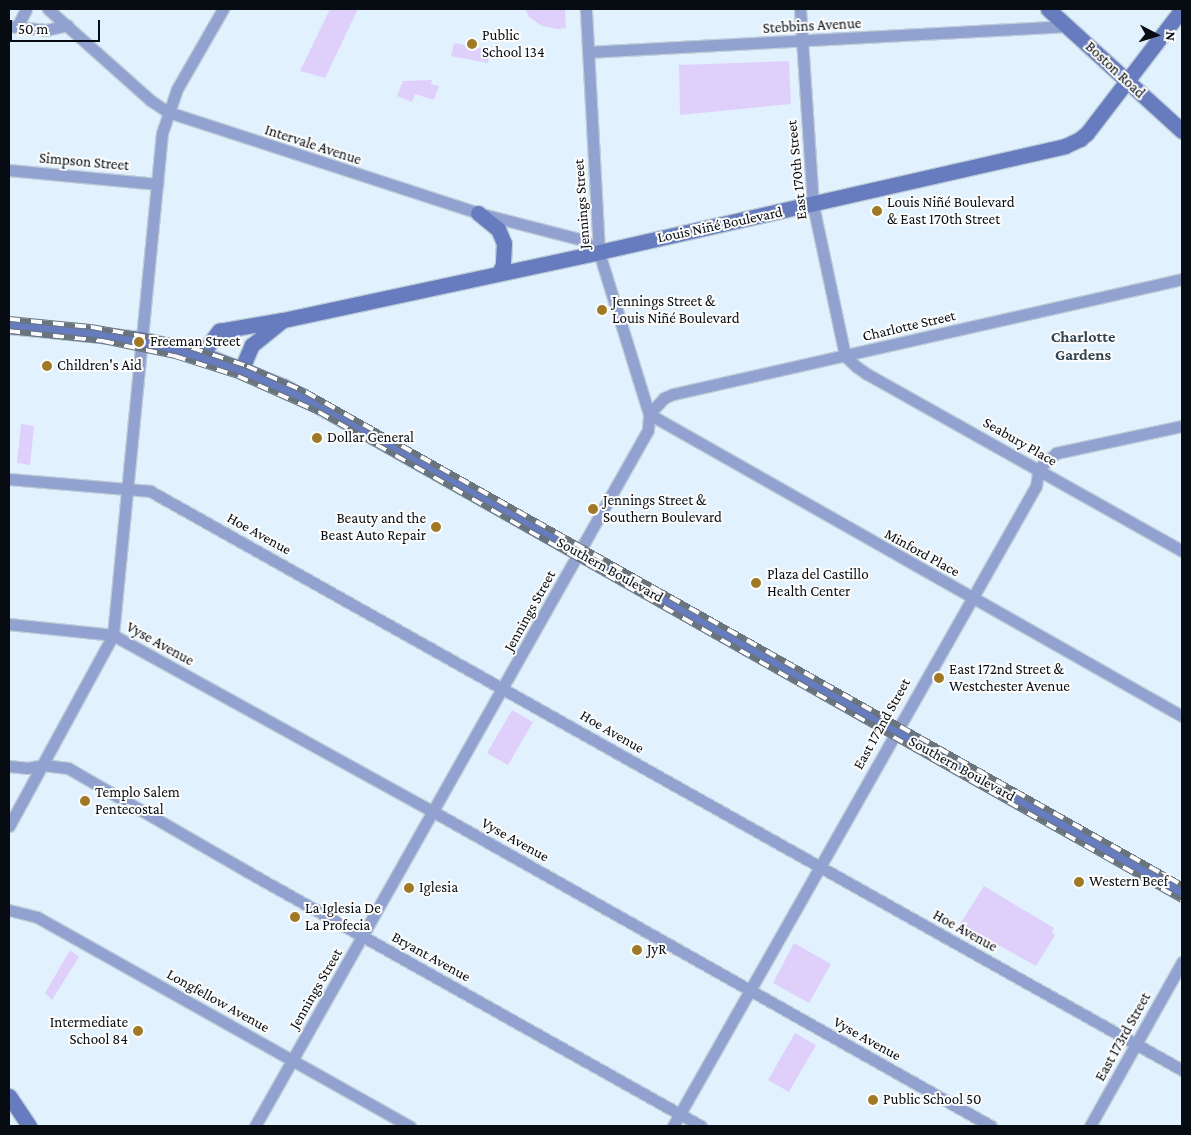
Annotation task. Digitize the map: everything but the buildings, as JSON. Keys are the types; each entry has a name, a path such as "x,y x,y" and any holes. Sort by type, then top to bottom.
{"main road":[{"name":"Boston Road","path":"1048,9 1182,131"},
{"name":"Louis Niñé Boulevard","path":"202,354 219,331 283,320 599,252 813,205 1065,146 1080,139 1087,133 1182,9"},
{"path":"478,213 498,228 504,243 503,265 499,273"},
{"name":"Louis Niñé Boulevard","path":"242,368 252,345 283,320"},
{"name":"Southern Boulevard","path":"9,326 141,339 202,354 242,368 285,387 361,428 1182,893"},
{"path":"9,1096 29,1126"}],"street":[{"path":"13,27 26,9"},
{"name":"Intervale Avenue","path":"48,9 150,100 168,112 478,213 583,240 599,252"},
{"path":"9,826 113,635 162,133 176,89 223,9"},
{"name":"Jennings Street","path":"255,1126 648,430 649,414 599,252 586,9"},
{"name":"East 170th Street","path":"800,9 813,205 845,356"},
{"path":"13,27 46,30 67,25"},
{"name":"Stebbins Avenue","path":"588,52 1068,26"},
{"name":"Simpson Street","path":"9,170 157,184"},
{"name":"Charlotte Street","path":"649,414 664,398 673,394 1182,279"},
{"name":"Seabury Place","path":"845,356 857,368 867,374 1039,468 1056,480 1182,551"},
{"name":"Minford Place","path":"649,414 1182,716"},
{"path":"1039,468 1056,453 1182,426"},
{"name":"East 172nd Street","path":"673,1126 971,597 1036,486 1039,468"},
{"name":"Hoe Avenue","path":"9,478 150,491 504,687 1182,1070"},
{"name":"Vyse Avenue","path":"9,624 113,635 434,812 991,1126"},
{"name":"Bryant Avenue","path":"9,766 28,768 43,765 68,768 701,1126"},
{"name":"Longfellow Avenue","path":"9,910 37,917 410,1126"},
{"name":"East 173rd Street","path":"1090,1126 1182,962"}],"shaded area":[{"path":"330,9 358,9 325,78 300,71"},
{"path":"525,9 565,9 566,28 557,29 542,26 529,17"},
{"path":"454,43 490,50 488,63 451,56"},
{"path":"789,61 791,104 680,115 679,65"},
{"path":"432,80 431,84 439,86 434,100 415,94 412,102 397,96 403,81"},
{"path":"21,424 34,426 30,465 17,463"},
{"path":"512,710 533,722 508,765 487,753"},
{"path":"984,886 1054,928 1052,932 1055,935 1036,966 960,924"},
{"path":"794,943 831,964 809,1003 773,983"},
{"path":"70,950 79,957 52,1000 45,993"},
{"path":"795,1033 816,1045 789,1092 768,1080"}],"railway":[{"path":"9,319 91,327 171,341 247,366 306,392 1182,885"},
{"path":"9,331 103,341 175,356 238,376 319,412 1182,900"}],"place":[{"name":"Public School 134","path":"472,44"},
{"name":"Louis Niñé Boulevard & East 170th Street","path":"877,211"},
{"name":"Jennings Street & Louis Niñé Boulevard","path":"602,310"},
{"name":"Freeman Street","path":"139,342"},
{"name":"Children's Aid","path":"47,366"},
{"name":"Dollar General","path":"317,438"},
{"name":"Jennings Street & Southern Boulevard","path":"593,509"},
{"name":"Beauty and the Beast Auto Repair","path":"436,527"},
{"name":"Plaza del Castillo Health Center","path":"756,583"},
{"name":"East 172nd Street & Westchester Avenue","path":"939,678"},
{"name":"Templo Salem Pentecostal","path":"85,801"},
{"name":"Western Beef","path":"1079,882"},
{"name":"Iglesia","path":"409,888"},
{"name":"La Iglesia De La Profecia","path":"295,917"},
{"name":"JyR","path":"637,950"},
{"name":"Intermediate School 84","path":"138,1031"},
{"name":"Public School 50","path":"873,1100"}],"district":[{"name":"Charlotte Gardens","path":"1083,346"}]}
